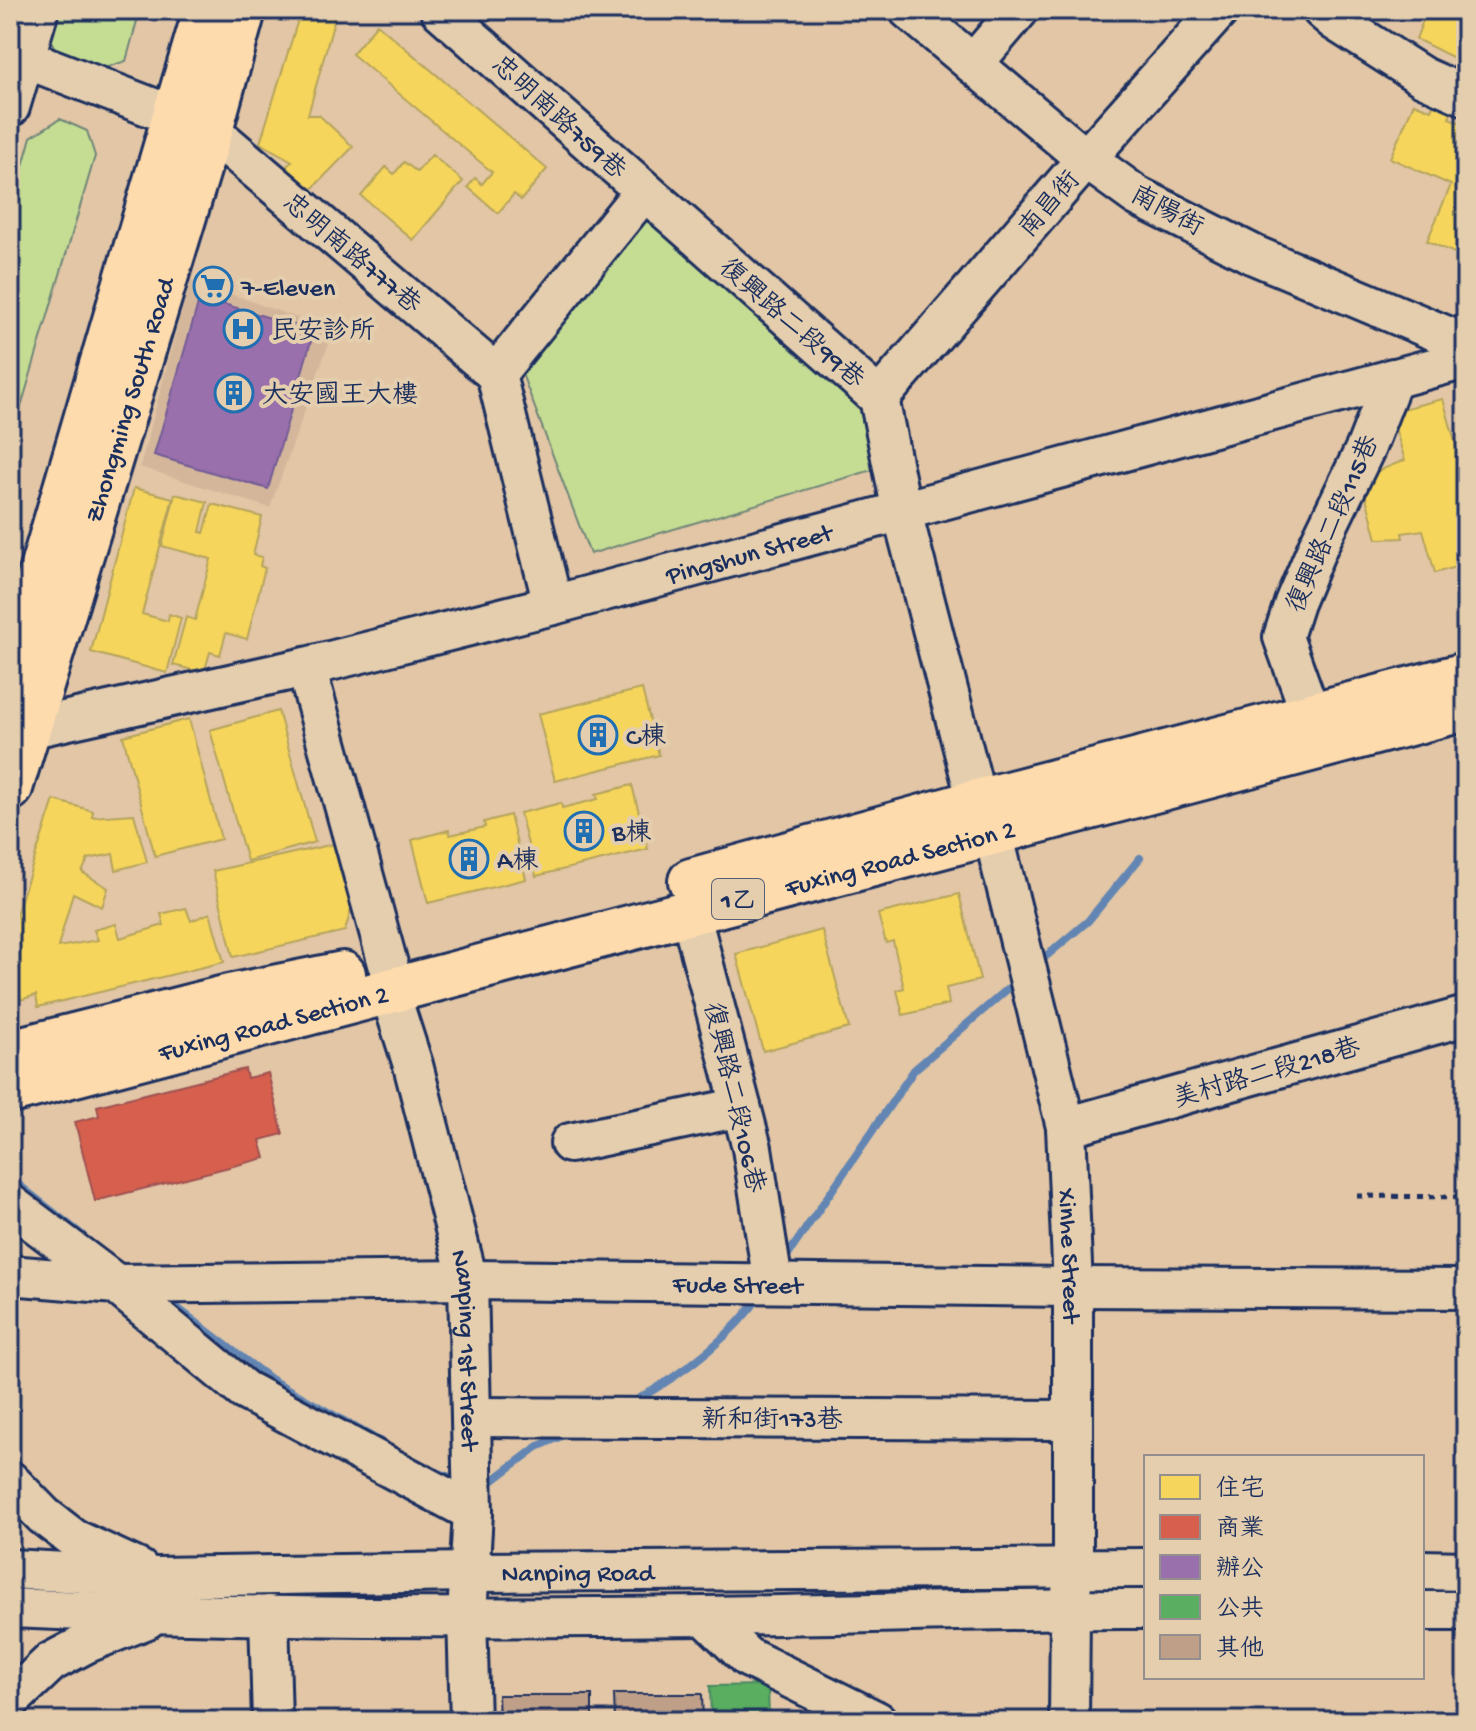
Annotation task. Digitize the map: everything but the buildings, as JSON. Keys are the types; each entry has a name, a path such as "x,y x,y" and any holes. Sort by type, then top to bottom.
{"main road":[{"name":"Zhongming South Road","path":"10,788 192,123 206,10"},
{"name":"Zhongming South Road","path":"10,679 192,123 243,10"},
{"name":"Fuxing Road Section 2","path":"10,1052 229,997 388,977 690,912 1311,715 1466,675"},
{"name":"Fuxing Road Section 2","path":"10,1091 388,977 985,817 1466,708"}],"street":[{"path":"10,107 39,10"},
{"name":"忠明南路759巷","path":"440,10 644,191"},
{"name":"南陽街","path":"909,10 1086,159 1137,196 1254,255 1466,344"},
{"path":"973,64 1019,10"},
{"name":"南昌街","path":"879,398 1219,10"},
{"path":"1322,10 1423,77 1466,96"},
{"name":"忠明南路777巷","path":"24,58 192,123 496,374"},
{"path":"553,605 496,374 644,191"},
{"name":"復興路二段99巷","path":"644,191 879,398 902,512 985,817"},
{"name":"Pingshun Street","path":"28,729 306,667 553,605 1466,359"},
{"name":"復興路二段115巷","path":"1311,715 1283,637 1318,546 1366,447 1393,378"},
{"name":"Nanping 1st Street","path":"306,667 468,1280 473,1512 467,1616 470,1721"},
{"name":"Xinhe Street","path":"985,817 1066,1127 1073,1287 1073,1568 1069,1721"},
{"name":"復興路二段106巷","path":"690,912 752,1148 773,1283"},
{"name":"美村路二段218巷","path":"1066,1127 1466,1016"},
{"path":"570,1143 741,1107"},
{"path":"10,1204 116,1284 244,1390 473,1512"},
{"name":"Fude Street","path":"10,1275 116,1284 468,1280 1466,1289"},
{"name":"新和街173巷","path":"471,1417 1073,1420"},
{"path":"10,1481 44,1516 74,1539 156,1577"},
{"name":"Nanping Road","path":"10,1569 156,1577 1144,1568"},
{"path":"1424,1570 1466,1571"},
{"name":"Nanping Road","path":"10,1608 158,1615 467,1616 705,1616 1144,1609"},
{"path":"1424,1611 1466,1611"},
{"path":"10,1701 51,1662 87,1643 158,1615"},
{"path":"269,1615 272,1721"},
{"path":"705,1616 747,1657 877,1721"}],"path":[{"path":"1357,1196 1466,1197"}],"shaded area":[{"name":"大安國王大樓","path":"190,279 333,331 270,508 140,467"}],"green space":[{"path":"53,10 140,10 126,61 104,68 55,49 47,29"},
{"path":"60,119 87,131 95,156 10,444 10,213 31,137"},
{"path":"649,209 863,401 872,470 590,554 518,363"}],"waterway":[{"path":"1038,963 1088,921 1140,858"},
{"path":"783,1262 914,1070 1018,980"},
{"path":"10,1178 82,1235"},
{"path":"633,1402 704,1355 735,1326 762,1293"},
{"path":"163,1297 270,1379 381,1442"},
{"path":"484,1487 537,1447 570,1432"},
{"path":"431,1470 464,1482"}],"place":[{"name":"7-Eleven","path":"213,286"},
{"name":"民安診所","path":"243,329"},
{"name":"大安國王大樓","path":"234,393"},
{"name":"C棟","path":"598,735"},
{"name":"B棟","path":"584,831"},
{"name":"A棟","path":"469,859"}]}
